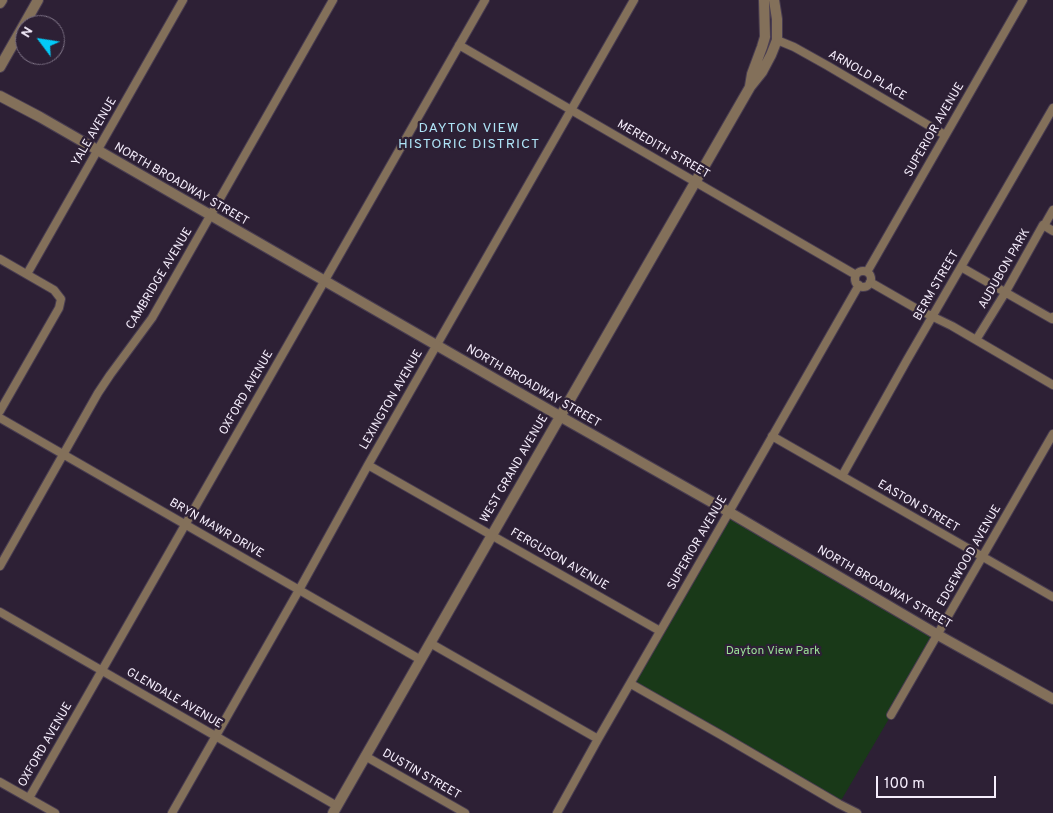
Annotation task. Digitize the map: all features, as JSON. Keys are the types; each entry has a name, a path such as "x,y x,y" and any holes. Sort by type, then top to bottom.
{"street":[{"name":"YALE AVENUE","path":"27,274 183,0"},
{"name":"CAMBRIDGE AVENUE","path":"0,566 98,393 152,318 333,0"},
{"name":"OXFORD AVENUE","path":"29,798 485,0"},
{"name":"LEXINGTON AVENUE","path":"172,813 368,465 634,0"},
{"name":"WEST GRAND AVENUE","path":"750,87 752,74 765,37 764,0"},
{"name":"WEST GRAND AVENUE","path":"335,809 750,87 762,72 777,40 777,19 774,0"},
{"name":"SUPERIOR AVENUE","path":"867,272 1023,0"},
{"path":"0,67 37,1"},
{"name":"ARNOLD PLACE","path":"777,40 796,48 945,135"},
{"name":"MEREDITH STREET","path":"459,45 856,274"},
{"name":"NORTH BROADWAY STREET","path":"0,96 40,117 560,417 730,512 938,635 1053,700"},
{"name":"BERM STREET","path":"842,476 1053,108"},
{"name":"AUDUBON PARK","path":"976,340 1053,210"},
{"path":"1043,226 1053,231"},
{"path":"0,259 57,292 61,298 60,305 0,411"},
{"path":"961,267 1052,320 1053,317"},
{"path":"861,271 867,272 870,274 870,282 862,287 858,285 855,280 856,274 861,271"},
{"path":"870,282 1053,385"},
{"name":"SUPERIOR AVENUE","path":"557,813 858,285"},
{"name":"BRYN MAWR DRIVE","path":"0,418 421,660"},
{"name":"EDGEWOOD AVENUE","path":"891,715 1053,434"},
{"name":"EASTON STREET","path":"772,436 1053,597"},
{"name":"FERGUSON AVENUE","path":"368,465 660,631"},
{"name":"GLENDALE AVENUE","path":"0,612 216,736 335,809"},
{"path":"430,643 598,739"},
{"path":"631,684 857,813"},
{"name":"DUSTIN STREET","path":"365,756 465,813"},
{"path":"0,782 55,813"},
{"path":"36,813 40,804"}],"green space":[{"name":"Dayton View Park","path":"729,512 938,635 839,804 631,684"}],"district":[{"name":"DAYTON VIEW HISTORIC DISTRICT","path":"469,138"}]}
